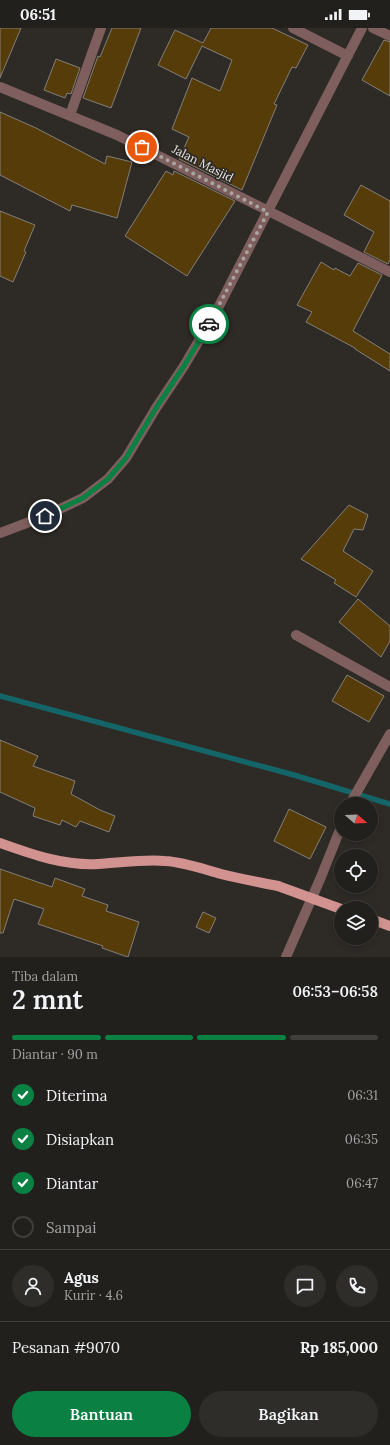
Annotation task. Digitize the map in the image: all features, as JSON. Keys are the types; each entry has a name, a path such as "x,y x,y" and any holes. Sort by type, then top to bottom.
{"main road":[{"path":"0,843 30,854 64,862 97,864 127,861 164,860 278,886 334,906"},
{"path":"378,922 390,926"}],"street":[{"path":"70,115 101,28"},
{"path":"293,28 348,56"},
{"path":"0,533 45,516 83,498 108,479 126,458 218,310 362,28"},
{"path":"374,28 390,36"},
{"name":"Jalan Masjid","path":"0,87 117,135 390,272"},
{"path":"296,634 390,687"},
{"path":"354,797 390,734"},
{"path":"286,957 336,841"}],"building":[{"path":"0,28 21,28 0,78"},
{"path":"112,28 141,28 111,108 83,98 98,56 100,57"},
{"path":"211,28 272,28 308,45 296,68 292,67 274,104 277,105 242,190 179,159 189,137 172,129 192,78 220,91 232,60 202,46 186,79 158,65 175,30 203,43"},
{"path":"384,40 390,42 390,96 362,80"},
{"path":"56,59 80,68 71,94 67,93 65,98 44,90"},
{"path":"0,112 36,128 105,164 107,156 132,162 117,218 72,205 70,211 0,175"},
{"path":"166,171 173,175 174,171 235,201 187,276 125,236"},
{"path":"361,185 390,201 390,260 388,264 364,252 374,232 344,215"},
{"path":"0,211 35,225 24,251 26,252 13,282 0,276"},
{"path":"321,262 334,270 335,268 350,276 358,263 382,275 353,331 390,354 390,371 355,348 306,322 312,312 297,305"},
{"path":"349,505 368,515 363,530 354,529 343,551 373,571 356,597 334,583 336,580 301,559"},
{"path":"358,599 390,626 390,641 381,657 339,622"},
{"path":"347,675 384,696 369,722 332,701"},
{"path":"0,740 38,756 33,766 75,781 71,794 100,810 115,816 109,832 80,821 76,827 62,820 60,825 33,816 35,808 0,792"},
{"path":"289,809 326,827 310,859 274,841"},
{"path":"0,869 52,887 55,878 85,889 82,896 108,905 106,911 139,922 128,957 102,948 103,946 38,924 44,909 14,899 3,933 0,933"},
{"path":"203,912 216,918 209,933 196,927"}],"waterway":[{"path":"0,696 294,775 390,804"}],"way so far":[{"path":"142,147 268,212 218,310 209,324"}],"route":[{"path":"45,516 83,498 108,479 126,458 209,324"}]}
